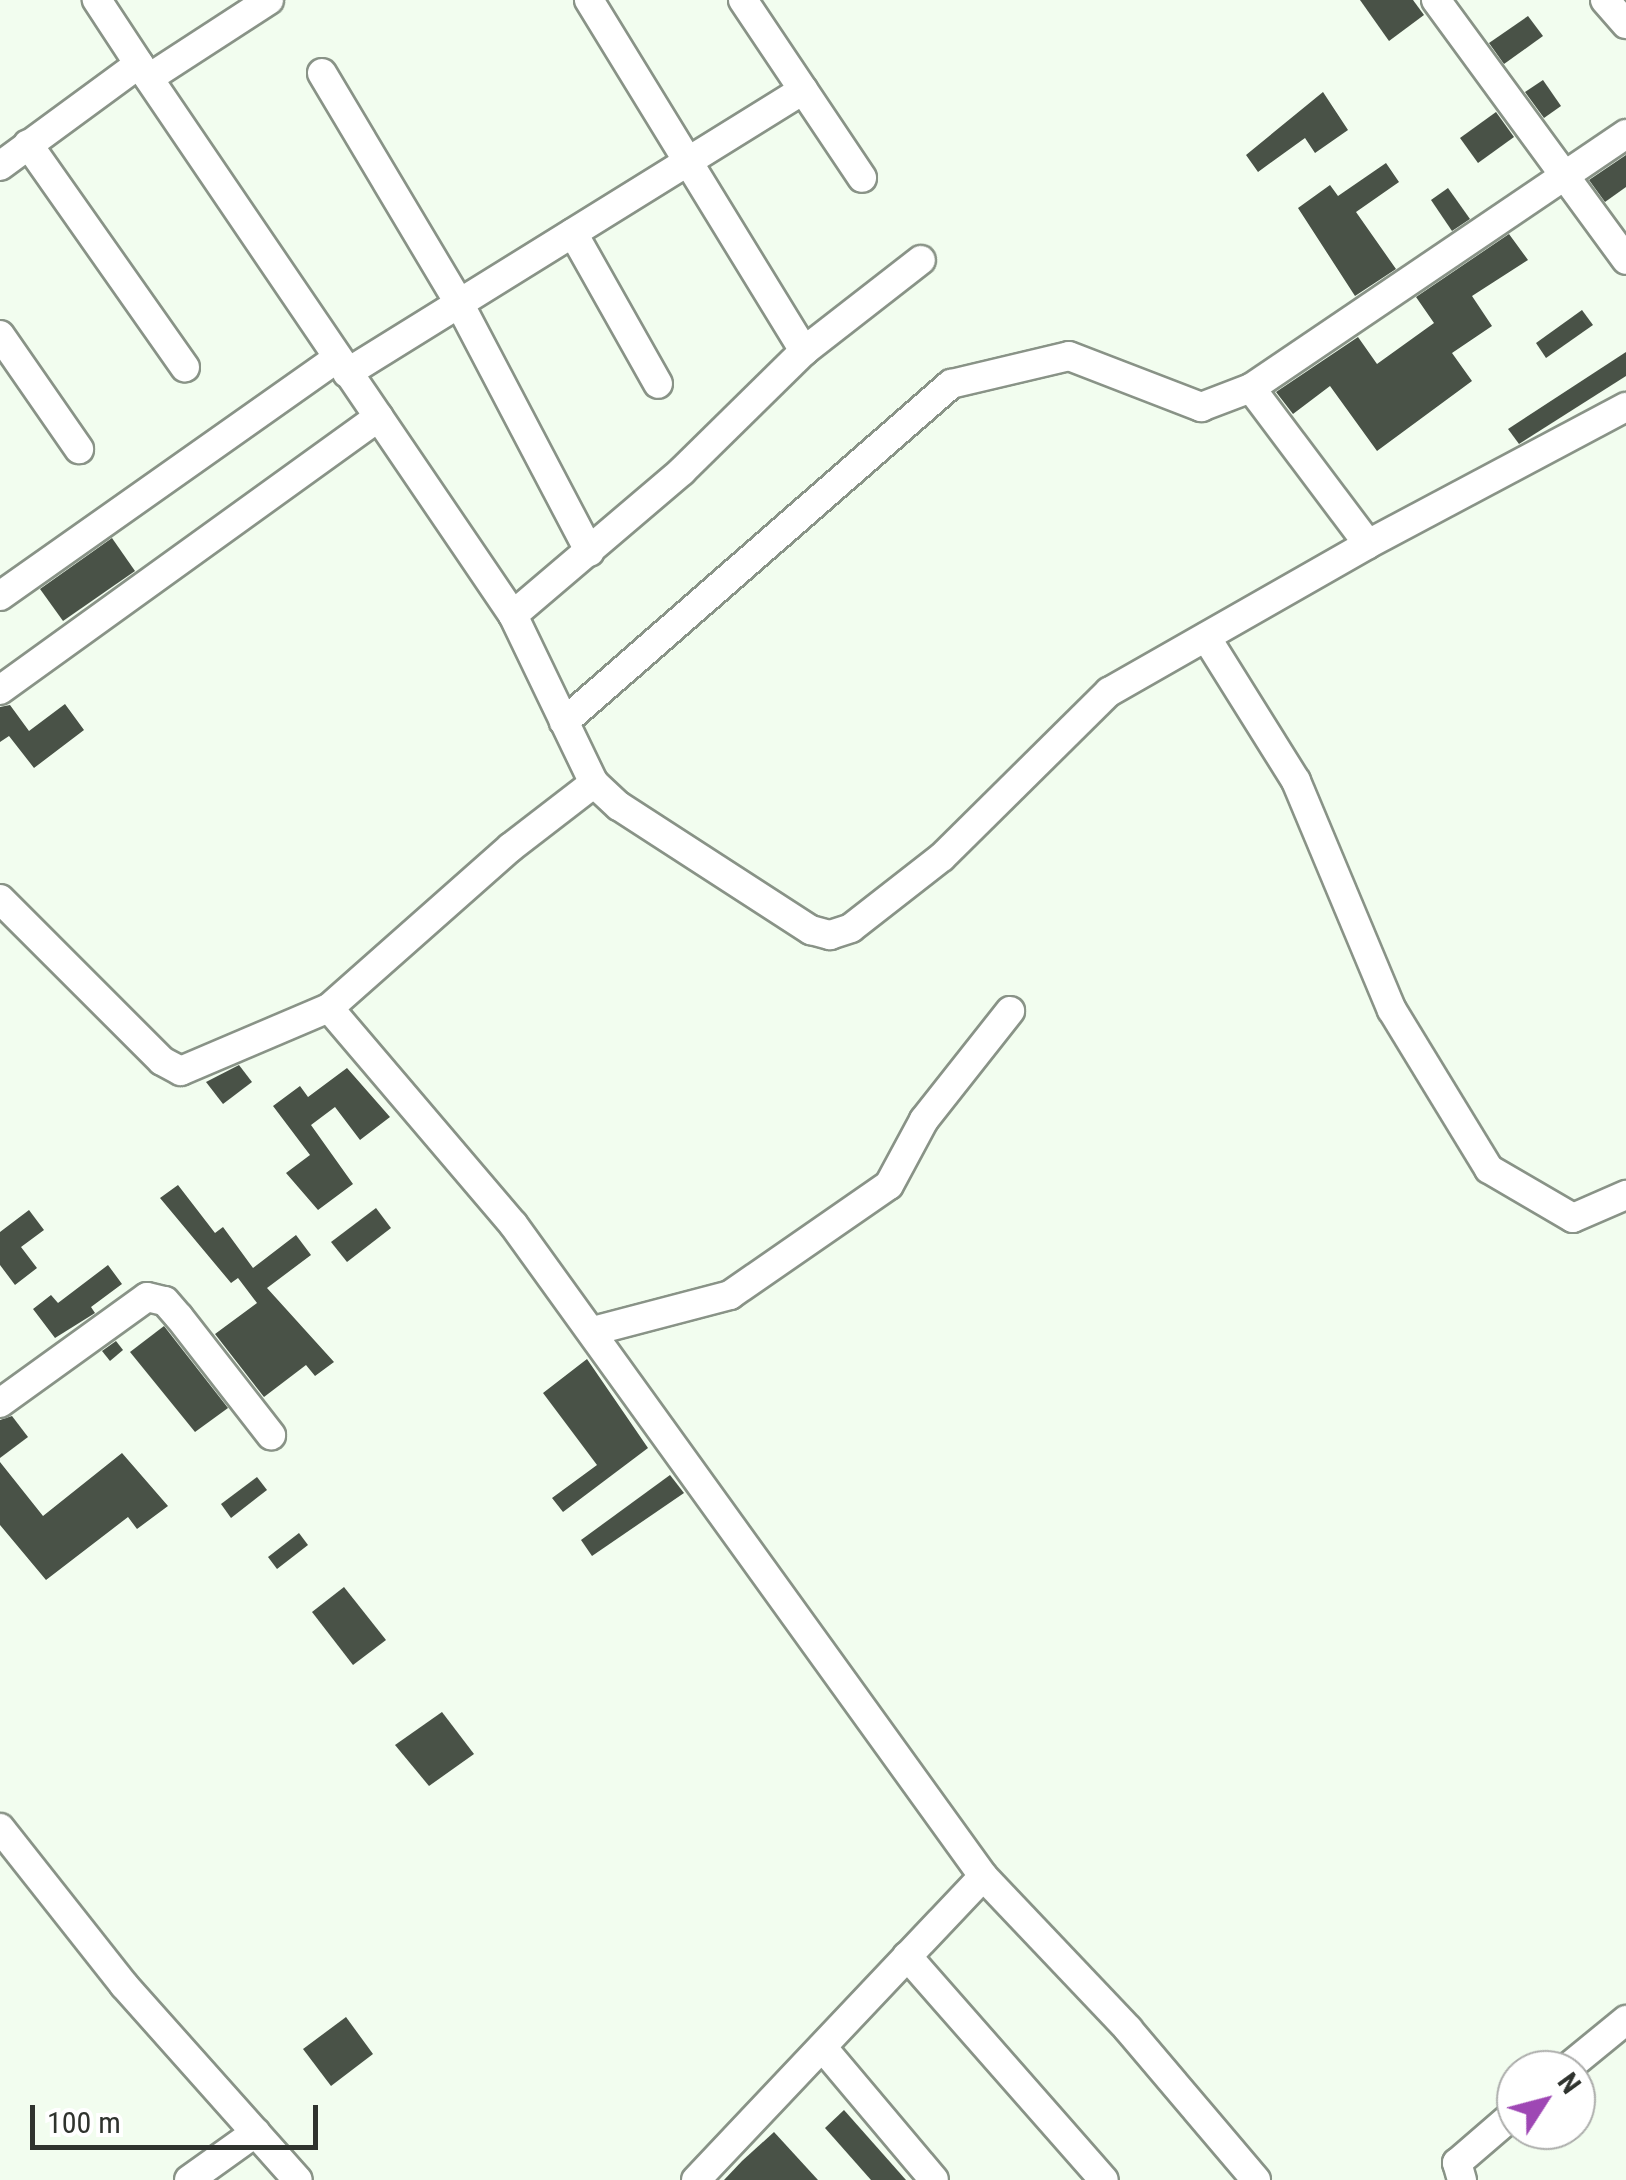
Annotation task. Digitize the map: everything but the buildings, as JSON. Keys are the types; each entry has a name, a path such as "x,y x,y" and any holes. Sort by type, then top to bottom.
{"street":[{"path":"97,0 513,615 594,783 667,837 811,930 830,935 851,928 942,858 1088,708 1368,544 1626,408"},
{"path":"0,166 144,71 268,0"},
{"path":"589,0 804,350"},
{"path":"743,0 862,178"},
{"path":"1436,0 1626,260"},
{"path":"1605,0 1626,24"},
{"path":"322,73 459,303 590,552"},
{"path":"2,590 342,366 459,303 804,90"},
{"path":"564,722 951,384 1069,356 1202,407 1251,388 1626,134"},
{"path":"28,144 185,367"},
{"path":"573,233 658,384"},
{"path":"513,615 590,552 804,350 921,260"},
{"path":"0,335 79,448"},
{"path":"1251,388 1368,544"},
{"path":"0,690 379,417"},
{"path":"1206,637 1296,781 1392,1010 1489,1169 1573,1218 1626,1195"},
{"path":"0,899 149,1049 181,1071 329,1008 511,847 594,783"},
{"path":"329,1008 479,1182 592,1331 984,1876 1128,2029 1256,2180"},
{"path":"592,1331 730,1295 889,1185 924,1120 1010,1010"},
{"path":"0,1403 147,1297 165,1301 270,1435"},
{"path":"0,1828 124,1985 298,2180"},
{"path":"696,2180 984,1876"},
{"path":"907,1956 1104,2180"},
{"path":"1589,2050 1626,2020"},
{"path":"823,2048 934,2180"},
{"path":"1462,2180 1457,2162 1496,2129"},
{"path":"189,2180 256,2132"}]}
